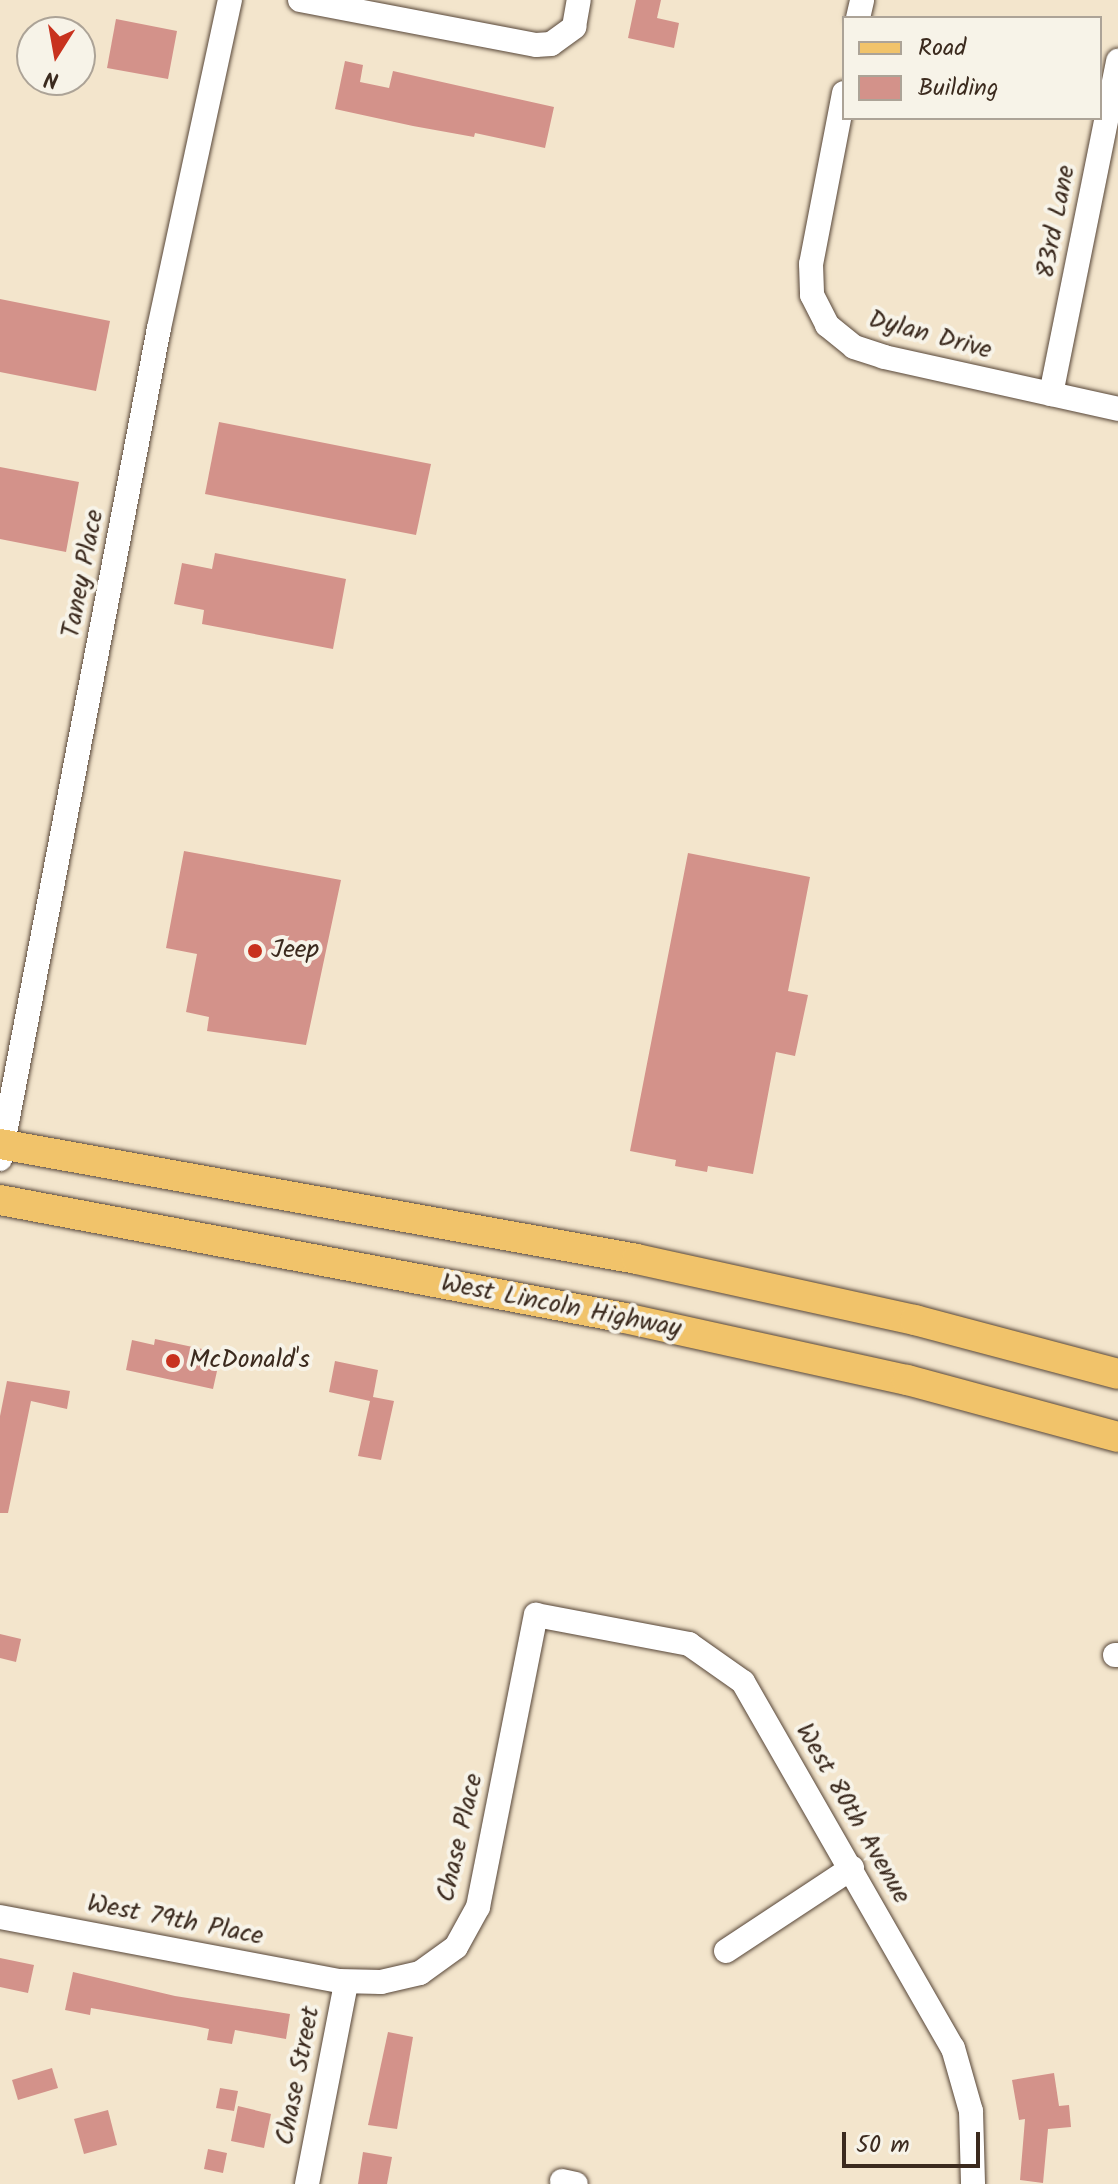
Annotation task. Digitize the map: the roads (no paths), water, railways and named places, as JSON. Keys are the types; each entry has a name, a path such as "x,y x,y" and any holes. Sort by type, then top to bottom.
{"main road":[{"path":"1,1149 637,1259 915,1320 1118,1374"},
{"name":"West Lincoln Highway","path":"0,1200 625,1318 907,1380 1118,1437"}],"street":[{"name":"Taney Place","path":"1,1149 159,328 230,0"},
{"path":"300,0 536,45 551,44 574,27 579,0"},
{"name":"83rd Lane","path":"1051,394 1118,61"},
{"name":"Dylan Drive","path":"842,103 811,264 812,295 827,325 854,347 884,357 1118,409"},
{"name":"West 80th Avenue","path":"536,1615 689,1644 743,1682 953,2048 971,2111 973,2184"},
{"name":"Chase Place","path":"339,1981 381,1982 420,1973 456,1947 478,1907 536,1615"},
{"path":"726,1951 852,1868"},
{"name":"West 79th Place","path":"0,1917 339,1981"},
{"name":"Chase Street","path":"307,2184 345,1988 339,1981"}],"place":[{"name":"Jeep","path":"255,951"},
{"name":"McDonald's","path":"173,1361"}]}
